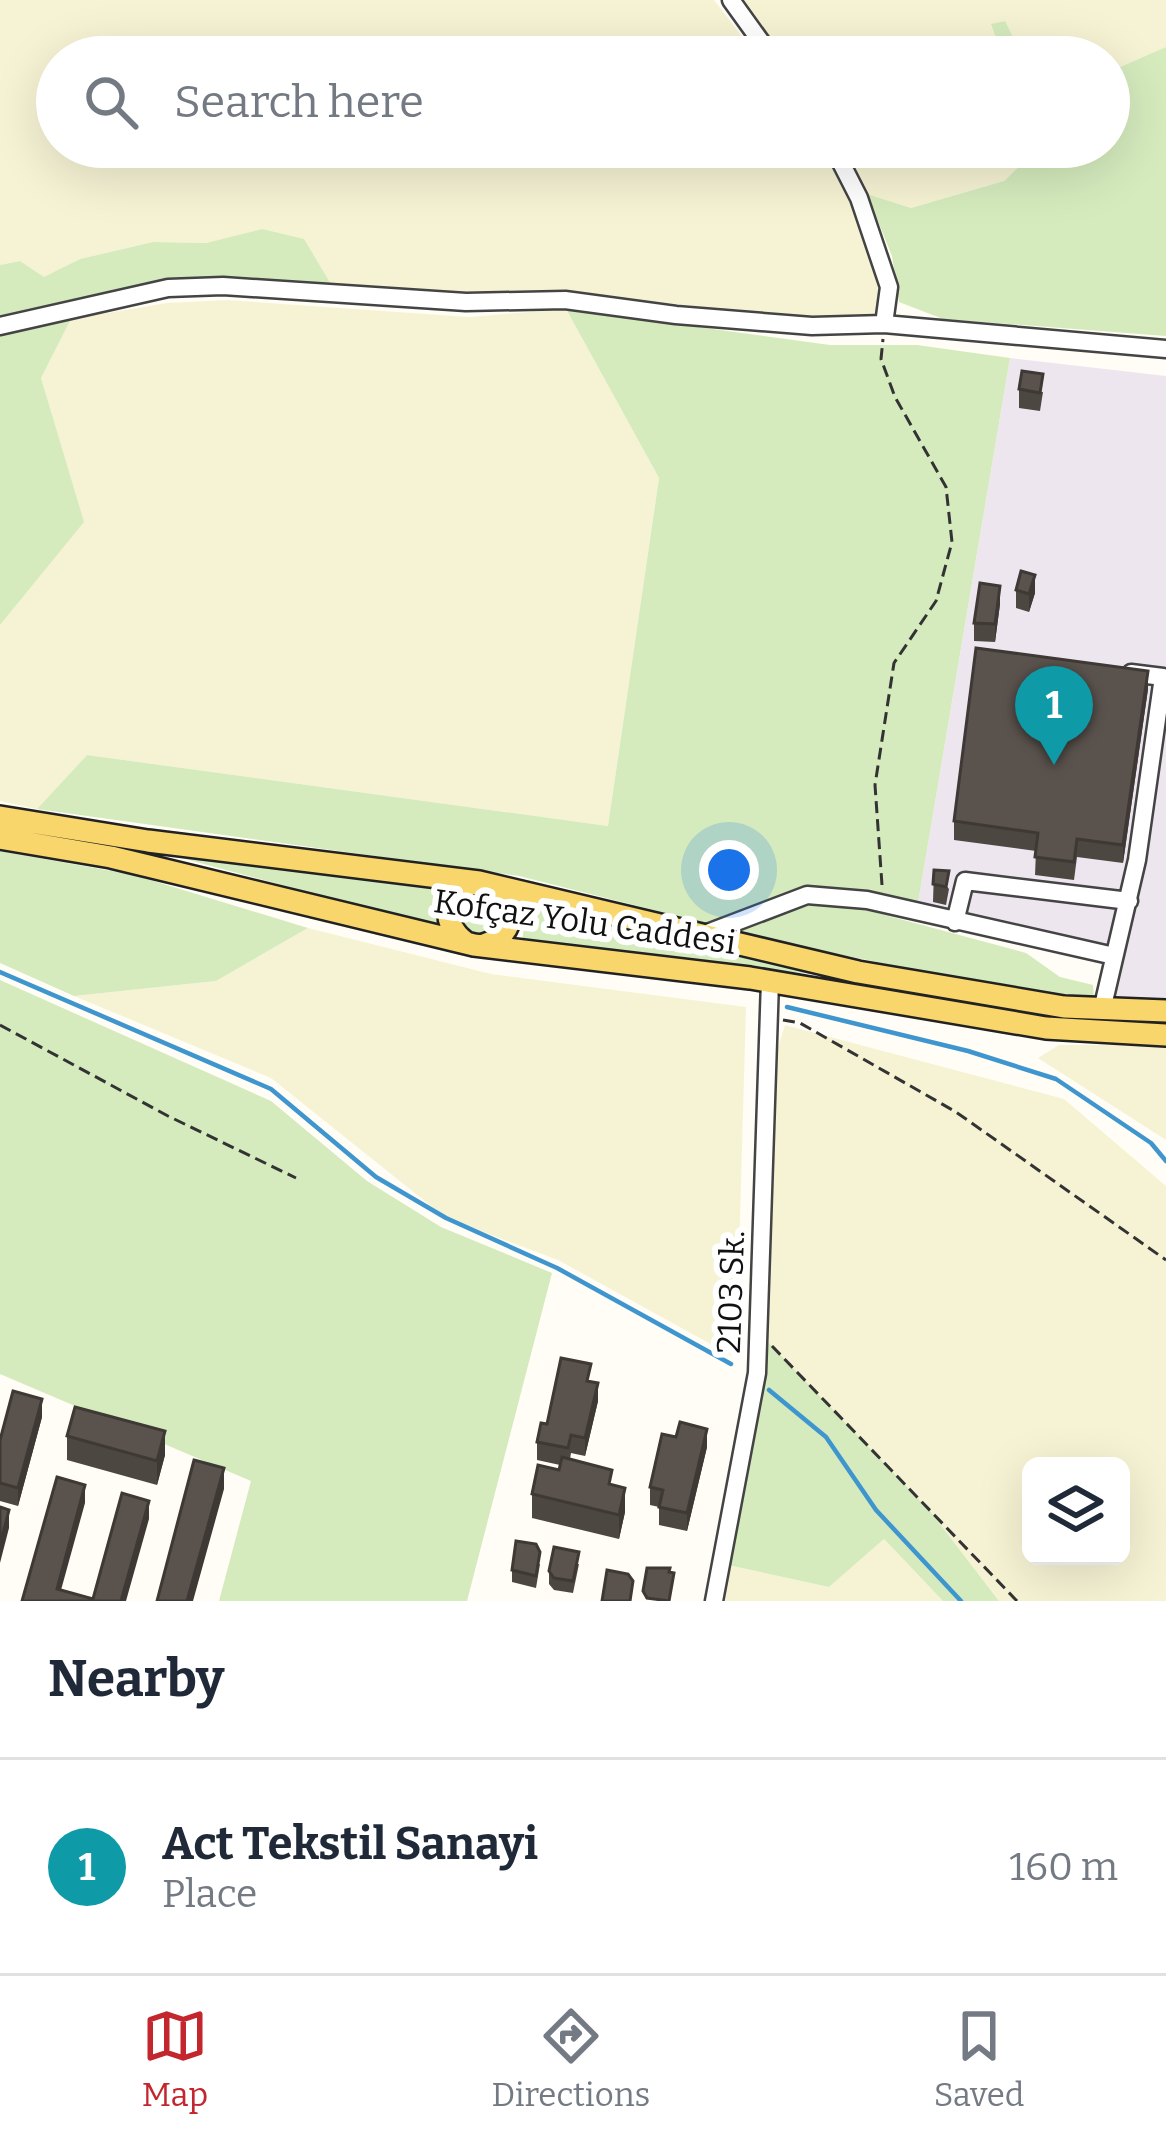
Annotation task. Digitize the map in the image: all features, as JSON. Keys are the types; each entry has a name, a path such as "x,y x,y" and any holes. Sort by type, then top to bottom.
{"main road":[{"name":"Kofçaz Yolu Caddesi","path":"0,817 489,885 858,972 1102,1010 1166,1011"},
{"name":"Kofçaz Yolu Caddesi","path":"0,838 110,857 474,943 770,981 1046,1028 1166,1035"},
{"path":"489,885 511,907 511,918 502,936 474,943 451,927 448,908 459,889 489,885"}],"street":[{"path":"731,0 757,36"},
{"path":"844,168 859,198 889,287 884,324"},
{"path":"0,326 168,288 223,286 466,302 565,300 676,315 812,326 884,324 1166,350"},
{"path":"1102,1010 1129,901 1163,677 1119,671"},
{"path":"955,922 965,881 1129,901"},
{"path":"701,935 806,896 883,904 1114,956"},
{"name":"2103 Sk.","path":"714,1601 757,1373 770,981"}],"path":[{"path":"883,904 875,785 894,663 936,601 952,542 946,487 895,398 881,359 884,324"},
{"path":"769,1018 800,1023 956,1112 1166,1261"},
{"path":"0,1025 167,1116 296,1178"},
{"path":"758,1332 1017,1601"}],"shaded area":[{"path":"0,0 714,0 742,36 36,36 36,168 834,168 851,198 878,278 877,315 815,319 563,292 464,295 332,286 262,229 206,243 153,242 80,259 44,278 20,261 0,265"},
{"path":"741,0 1166,0 1166,47 1130,64 1130,36 1012,36 1004,21 991,25 995,36 768,36"},
{"path":"854,168 1018,168 1004,181 911,208 867,194"},
{"path":"227,300 469,317 566,309 659,478 608,826 87,755 37,809 0,801 0,625 83,522 41,378 71,319 167,303"},
{"path":"1010,358 1166,376 1166,998 1116,1000 1113,956 917,909"},
{"path":"308,928 491,974 746,1007 736,1358 558,1260 446,1218 271,1078 74,996 216,981"},
{"path":"785,1025 1064,1099 1166,1186 1166,1601 999,1601 930,1511 766,1340 776,1054"},
{"path":"1059,1045 1166,1045 1166,1140 1038,1058"},
{"path":"884,1539 943,1601 721,1601 728,1565 829,1587"}],"green space":[{"path":"1005,21 1012,36 995,36 991,24"},
{"path":"1166,47 1166,336 943,319 899,302 892,256 867,194 911,208 1004,181 1018,168 1130,168 1130,63"},
{"path":"262,229 304,239 332,286 223,279 0,320 0,265 20,261 44,277 80,259 153,242 206,243"},
{"path":"566,309 830,345 917,345 1010,358 917,909 806,891 713,925 519,876 37,809 87,755 608,826 659,478"},
{"path":"71,319 41,378 84,522 0,625 0,336"},
{"path":"0,851 134,875 308,928 216,981 74,996 0,963"},
{"path":"159,852 442,887 436,926"},
{"path":"480,893 495,899 501,914 495,929 480,935 465,929 459,914 465,899"},
{"path":"528,902 819,975 522,941"},
{"path":"844,904 1026,953 1060,977 1093,985 1094,997 1007,989 732,932 800,905"},
{"path":"0,980 271,1101 367,1181 441,1227 552,1273 467,1601 219,1601 251,1481 0,1374"},
{"path":"766,1340 930,1511 999,1601 943,1601 884,1539 829,1587 728,1565"}],"building":[{"path":"1022,371 1043,374 1040,393 1019,389"},
{"path":"1021,571 1035,575 1029,594 1016,590"},
{"path":"980,583 1000,586 995,624 974,623"},
{"path":"976,648 1148,671 1123,845 1077,839 1074,862 1035,857 1038,833 954,821"},
{"path":"934,870 949,871 946,887 933,884"},
{"path":"561,1358 591,1364 587,1381 598,1383 585,1438 571,1435 568,1448 537,1442 541,1423 547,1424"},
{"path":"13,1391 42,1399 18,1488 0,1483 0,1440"},
{"path":"75,1407 165,1431 157,1461 67,1436"},
{"path":"680,1422 707,1429 687,1513 659,1507 663,1490 650,1487 662,1434 676,1437"},
{"path":"562,1457 612,1470 609,1484 625,1488 619,1515 532,1494 538,1465 559,1470"},
{"path":"194,1460 224,1468 187,1601 157,1601"},
{"path":"57,1477 85,1485 57,1589 93,1599 122,1493 149,1501 121,1601 22,1601"},
{"path":"0,1507 9,1510 0,1545"},
{"path":"516,1541 536,1544 540,1552 536,1576 512,1570"},
{"path":"554,1547 579,1552 573,1581 554,1578 549,1571"},
{"path":"647,1568 670,1568 674,1573 669,1601 647,1598 643,1591"},
{"path":"607,1570 628,1574 633,1581 630,1601 602,1601"}],"waterway":[{"path":"0,972 271,1089 376,1177 446,1218 557,1268 731,1364"},
{"path":"787,1007 968,1051 1056,1079 1151,1143 1166,1161"},
{"path":"769,1390 826,1437 876,1510 961,1601"}],"place":[{"name":"Act Tekstil Sanayi","path":"1054,765"}]}
